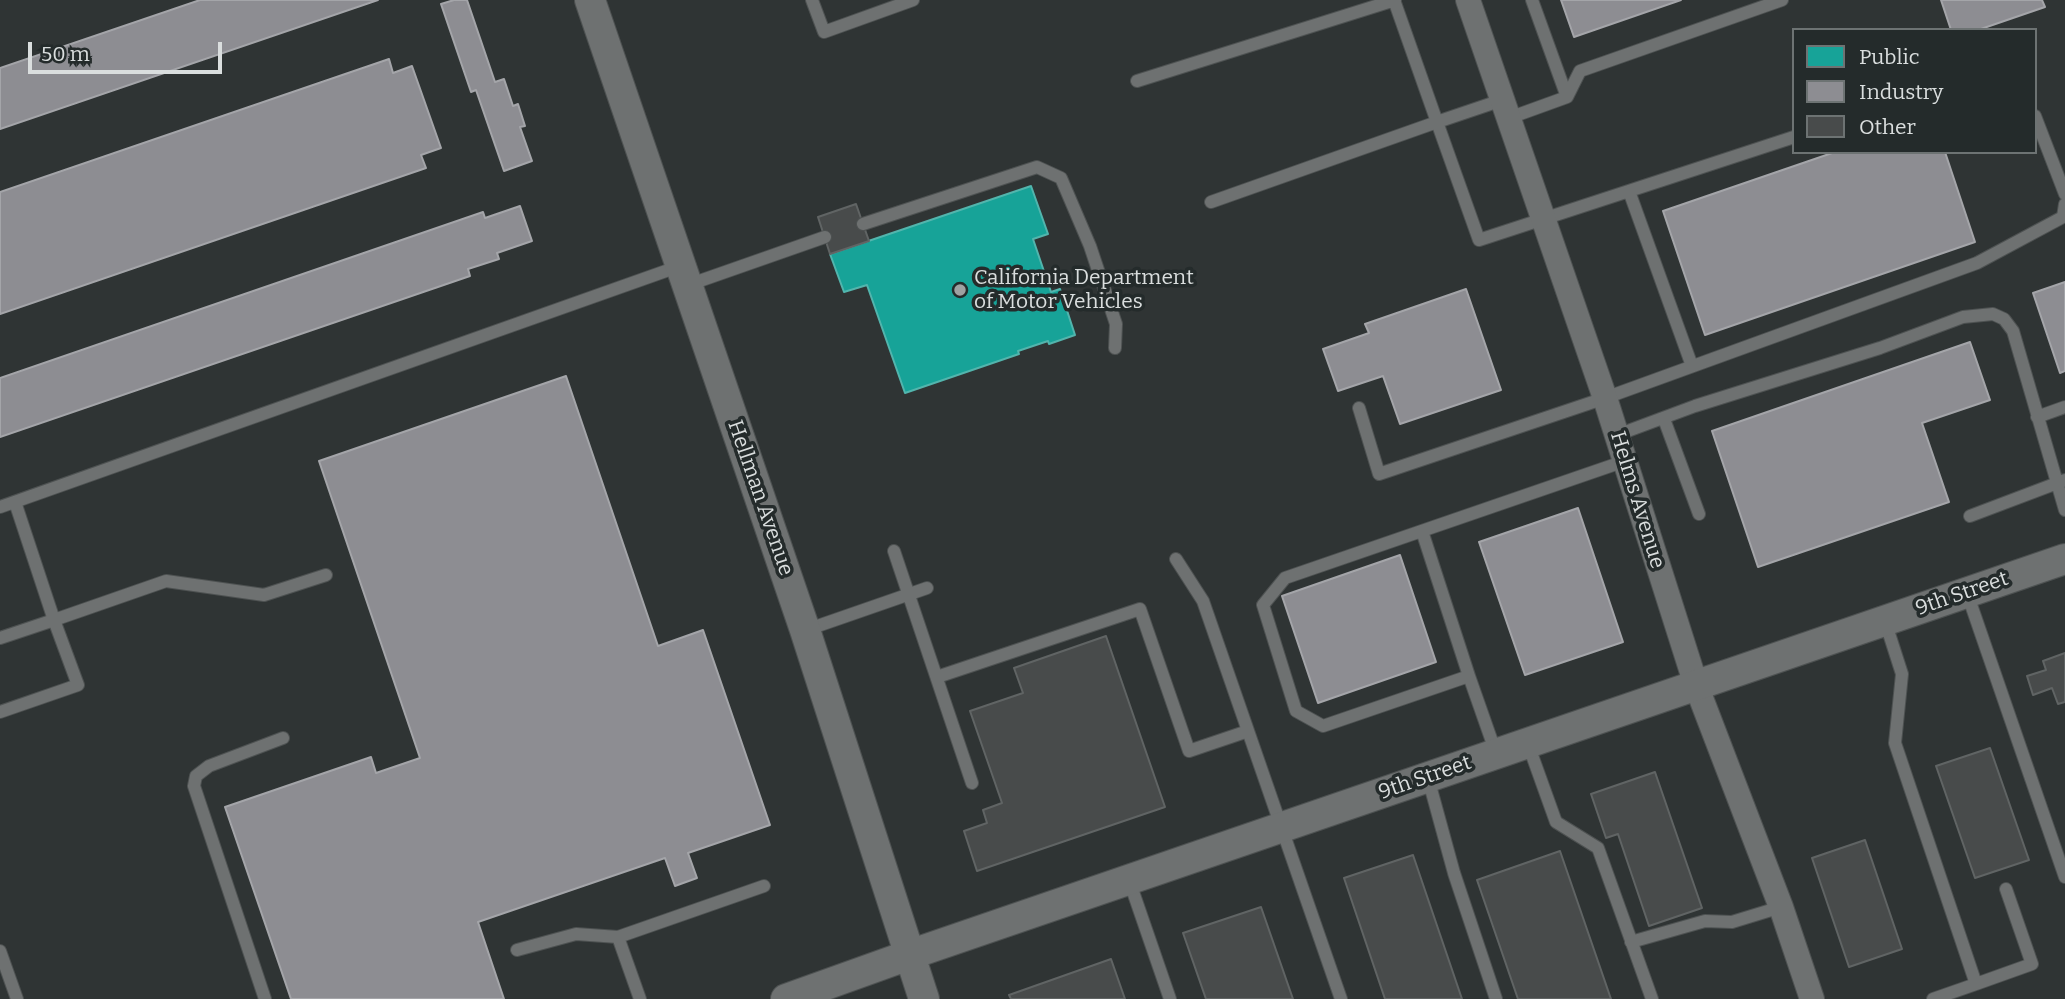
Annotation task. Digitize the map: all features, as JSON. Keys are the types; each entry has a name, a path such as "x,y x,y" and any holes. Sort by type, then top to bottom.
{"street":[{"name":"Hellman Avenue","path":"590,0 806,631 924,999"},
{"name":"Helms Avenue","path":"1468,0 1605,398 1696,685 1781,907 1812,999"},
{"name":"9th Street","path":"786,999 909,954 1885,620 2064,563"}],"lane":[{"path":"812,0 824,32 913,0"},
{"path":"1137,81 1394,0 1479,240 1792,138"},
{"path":"1532,0 1567,97"},
{"path":"1567,97 1580,71 1782,0"},
{"path":"1211,202 1437,122 1567,97"},
{"path":"2037,121 2065,194"},
{"path":"863,224 1037,167 1061,178 1090,246 1116,324 1115,348"},
{"path":"1629,191 1692,366"},
{"path":"1359,408 1379,474 1605,398 1977,263 2063,217 2065,204"},
{"path":"0,507 684,275 825,237"},
{"path":"1617,435 1695,406 1880,348 1963,317 1983,314 1999,316 2013,331 2037,417 2061,482 2065,510"},
{"path":"2037,417 2065,407"},
{"path":"1664,418 1699,514"},
{"path":"1469,676 1323,726 1296,711 1263,605 1285,578 1625,461"},
{"path":"1970,516 2061,482"},
{"path":"0,712 78,685 15,502"},
{"path":"1422,531 1496,754"},
{"path":"894,551 972,783"},
{"path":"1177,559 1203,601 1341,999"},
{"path":"0,638 166,581 264,595 326,575"},
{"path":"806,631 927,587"},
{"path":"1967,593 2065,877"},
{"path":"937,677 1140,609 1189,751 1248,732"},
{"path":"1885,620 1902,674 1895,743 1976,984"},
{"path":"265,999 194,786 196,776 209,766 283,738"},
{"path":"1527,743 1556,822 1598,848 1652,999"},
{"path":"1428,778 1454,873 1496,999"},
{"path":"1128,879 1170,999"},
{"path":"517,950 576,934 618,937 764,886"},
{"path":"1933,999 2032,964 2006,889"},
{"path":"1631,942 1705,921 1732,922 1781,907"},
{"path":"618,937 640,999"},
{"path":"0,951 17,999"}],"building: Public":[{"name":"California Department of Motor Vehicles","path":"1031,186 1048,234 1033,239 1051,292 1060,289 1075,335 1018,351 1019,354 905,393 867,285 844,292 830,254"}],"building: Industry":[{"path":"200,0 378,0 0,129 0,68"},
{"path":"467,0 495,82 504,79 513,106 518,104 525,126 520,127 532,161 504,171 476,90 471,92 441,4"},
{"path":"1561,0 1681,0 1574,37"},
{"path":"1941,0 2042,0 2045,7 1984,28 1950,28"},
{"path":"389,59 393,73 412,66 441,148 421,155 426,168 0,314 0,192"},
{"path":"1829,154 1946,154 1975,242 1705,335 1663,211"},
{"path":"520,206 532,241 497,253 499,259 468,269 470,276 0,437 0,378 483,212 485,218"},
{"path":"2065,282 2065,371 2060,373 2033,293"},
{"path":"1466,289 1501,390 1400,424 1383,376 1338,391 1323,349 1369,333 1365,324"},
{"path":"1970,342 1990,400 1922,423 1949,502 1758,567 1712,431"},
{"path":"566,376 658,646 703,630 770,825 688,853 697,878 675,886 665,858 478,922 504,999 291,999 225,807 371,757 376,773 420,758 319,461"},
{"path":"1578,508 1623,642 1525,675 1479,542"},
{"path":"1400,555 1436,662 1318,703 1282,596"}],"building: Other":[{"path":"856,204 869,241 830,254 818,217"},
{"path":"1106,636 1165,807 977,871 964,831 987,823 983,810 1002,803 970,711 1023,693 1014,668"},
{"path":"2065,653 2065,702 2058,704 2052,688 2033,695 2027,676 2046,670 2043,661"},
{"path":"1990,748 2029,860 1975,878 1936,766"},
{"path":"1655,772 1702,908 1649,926 1618,834 1606,838 1591,794"},
{"path":"1865,840 1902,949 1849,967 1812,858"},
{"path":"1560,851 1611,999 1518,999 1477,880"},
{"path":"1413,855 1462,999 1385,999 1344,878"},
{"path":"1261,907 1293,999 1206,999 1183,933"},
{"path":"1111,959 1125,999 1011,999 1009,995"}],"place":[{"name":"California Department of Motor Vehicles","path":"960,290"}]}
